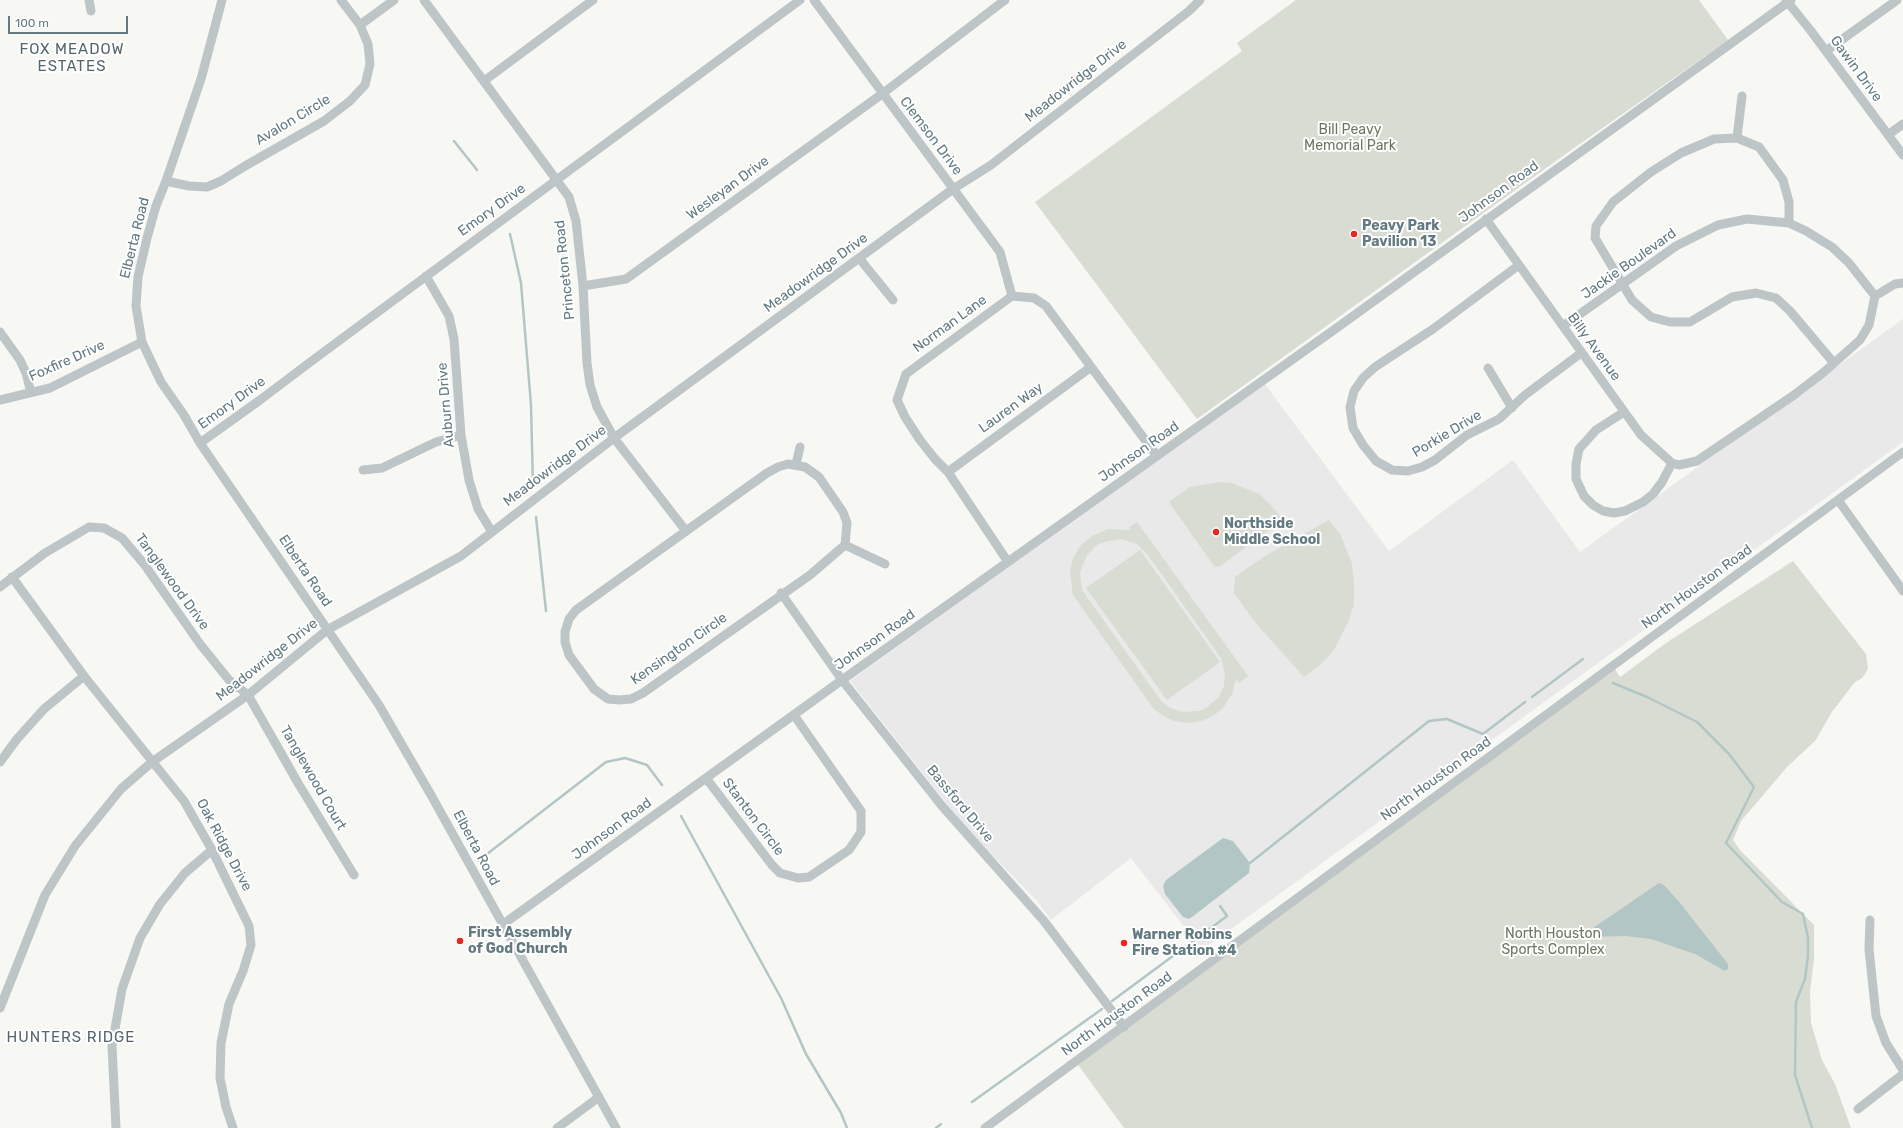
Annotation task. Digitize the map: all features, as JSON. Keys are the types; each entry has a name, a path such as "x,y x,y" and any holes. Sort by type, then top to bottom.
{"street":[{"path":"89,0 91,11"},
{"name":"Elberta Road","path":"222,0 201,79 156,206 138,277 136,306 142,342 162,382 184,415 200,443 379,705 431,794 502,925 616,1128"},
{"name":"Avalon Circle","path":"166,181 189,186 207,187 221,182 245,166 324,121 350,101 365,85 370,64 368,44 360,25 341,0"},
{"path":"360,25 394,0"},
{"name":"Princeton Road","path":"424,0 569,197 576,221 587,363 590,385 597,407 614,438 686,531"},
{"path":"484,81 593,0"},
{"name":"Emory Drive","path":"200,443 557,181 800,0"},
{"name":"Clemson Drive","path":"814,0 1000,252 1012,296"},
{"name":"Wesleyan Drive","path":"582,286 626,279 882,94 1005,0"},
{"name":"Meadowridge Drive","path":"0,1008 45,895 74,846 121,789 152,762 248,695 328,630 461,556 614,438 953,189 991,165 1189,11 1200,0"},
{"path":"1826,51 1897,0"},
{"name":"Gawin Drive","path":"1788,1 1903,155"},
{"name":"Johnson Road","path":"502,925 842,680 1157,456 1788,1"},
{"path":"1738,138 1742,96"},
{"path":"1888,135 1903,124"},
{"path":"1789,223 1789,202 1783,180 1759,146 1738,138 1714,139 1681,153 1651,172 1613,202 1596,226 1595,238 1632,300 1651,317 1670,322 1690,322 1732,297 1756,293 1776,298 1790,311 1833,362"},
{"name":"Billy Avenue","path":"1486,219 1641,435 1672,463"},
{"name":"Jackie Boulevard","path":"1563,326 1623,285 1676,246 1718,225 1747,219 1789,223 1806,231 1832,247 1849,263 1875,296"},
{"path":"859,258 893,300"},
{"name":"Porkie Drive","path":"1519,265 1363,378 1354,391 1350,408 1353,428 1363,446 1376,461 1392,470 1408,471 1435,460 1457,441 1499,419 1552,374 1581,353"},
{"name":"Auburn Drive","path":"426,276 438,293 451,323 456,352 461,435 469,480 478,509 492,532"},
{"path":"1624,412 1596,430 1586,439 1579,449 1576,479 1584,496 1593,505 1603,511 1614,513 1625,511 1643,502 1653,494 1662,482 1672,463 1688,464 1697,461 1794,395 1824,372 1833,362 1860,340 1869,325 1875,296 1895,284 1903,283"},
{"path":"1012,296 1034,298 1046,306 1157,456"},
{"name":"Norman Lane","path":"1008,562 948,472 935,459 904,416 897,400 906,374 1012,296"},
{"path":"0,332 20,360 26,373 31,393"},
{"name":"Foxfire Drive","path":"0,400 50,388 142,342"},
{"name":"Lauren Way","path":"948,472 1091,367"},
{"path":"1488,368 1512,408"},
{"path":"363,470 382,468 436,442 461,435"},
{"path":"800,447 796,464 804,466 819,477 843,512 847,523 845,545 885,564"},
{"name":"North Houston Road","path":"985,1128 1903,452"},
{"name":"Kensington Circle","path":"796,464 778,467 767,473 576,610 569,619 564,632 569,655 594,689 608,699 631,699 643,692 781,593 810,575 845,545"},
{"path":"1838,500 1903,591"},
{"name":"Tanglewood Drive","path":"0,587 45,553 89,527 104,528 122,538 144,564 200,644 229,680 248,695"},
{"name":"Oak Ridge Drive","path":"12,577 84,676 184,801 212,850 249,926 251,945 243,971 229,1004 221,1042 220,1078 226,1107 233,1128"},
{"name":"Bassford Drive","path":"781,593 842,680 942,806 1044,921 1124,1027"},
{"path":"0,762 17,739 44,709 84,676"},
{"name":"Tanglewood Court","path":"248,695 298,783 354,875"},
{"name":"Stanton Circle","path":"706,778 772,865 780,873 798,878 809,877 849,850 861,832 861,811 794,715"},
{"path":"116,1128 112,1046 122,989 140,938 160,904 185,873 212,850"},
{"path":"1870,920 1869,949 1876,1016 1886,1043 1903,1070"},
{"path":"1858,1109 1903,1074"},
{"path":"557,1128 599,1097"}],"shaded area":[{"name":"Northside Middle School","path":"1903,319 1903,442 1202,950 1131,858 1051,920 1037,901 967,829 850,681 1264,383 1389,551 1513,460 1580,552"},
{"path":"1223,838 1233,841 1250,863 1249,873 1189,919 1183,917 1165,894 1163,886 1166,880"},
{"path":"1659,883 1664,885 1680,903 1728,964 1728,969 1725,971 1695,954 1651,939 1626,936 1592,937 1590,933 1593,928"}],"green space":[{"name":"Bill Peavy Memorial Park","path":"1296,0 1699,0 1728,40 1567,153 1197,419 1035,202 1242,51 1237,43"},
{"path":"1219,482 1232,483 1259,494 1269,503 1283,520 1219,567 1214,566 1169,502 1190,487"},
{"path":"1329,520 1340,534 1352,563 1354,605 1348,622 1334,650 1322,663 1304,677 1255,622 1234,593 1235,577 1265,556"},
{"path":"1137,522 1248,676 1239,683 1236,679 1232,694 1223,708 1213,716 1201,721 1187,723 1174,721 1163,716 1153,708 1073,595 1070,572 1073,558 1081,545 1092,536 1108,529 1131,530 1129,527","holes":["1120,539 1137,544 1148,555 1221,658 1225,674 1224,686 1218,698 1206,708 1199,711 1183,712 1170,708 1161,701 1082,590 1080,572 1087,555 1097,545"]},
{"path":"1140,550 1220,662 1167,700 1086,588"},
{"name":"North Houston Sports Complex","path":"1793,561 1866,654 1868,669 1862,678 1854,683 1832,712 1815,741 1787,767 1741,821 1733,840 1740,850 1814,925 1814,959 1810,991 1811,1023 1822,1060 1835,1084 1851,1128 1124,1128 1076,1062 1613,666 1620,677 1666,643"}],"waterway":[{"path":"454,141 477,170"},
{"path":"510,234 521,283 531,405 533,487"},
{"path":"536,517 546,611"},
{"path":"1532,697 1583,659"},
{"path":"1613,683 1647,697 1697,722 1729,754 1754,787 1726,843 1782,902 1803,914 1808,938 1808,956 1805,979 1796,1002 1795,1075 1812,1128"},
{"path":"1250,863 1429,721 1447,719 1483,734 1525,702"},
{"path":"478,861 606,762 625,758 647,765 662,785"},
{"path":"681,816 781,998 806,1054 841,1113 847,1128"},
{"path":"1112,1001 1227,916 1220,906"},
{"path":"972,1102 1102,1009"},
{"path":"936,1128 941,1124"}],"place":[{"name":"Peavy Park Pavilion 13","path":"1354,234"},
{"name":"Northside Middle School","path":"1216,532"},
{"name":"First Assembly of God Church","path":"460,941"},
{"name":"Warner Robins Fire Station #4","path":"1124,943"}],"district":[{"name":"FOX MEADOW ESTATES","path":"72,58"},
{"name":"HUNTERS RIDGE","path":"71,1038"}]}
